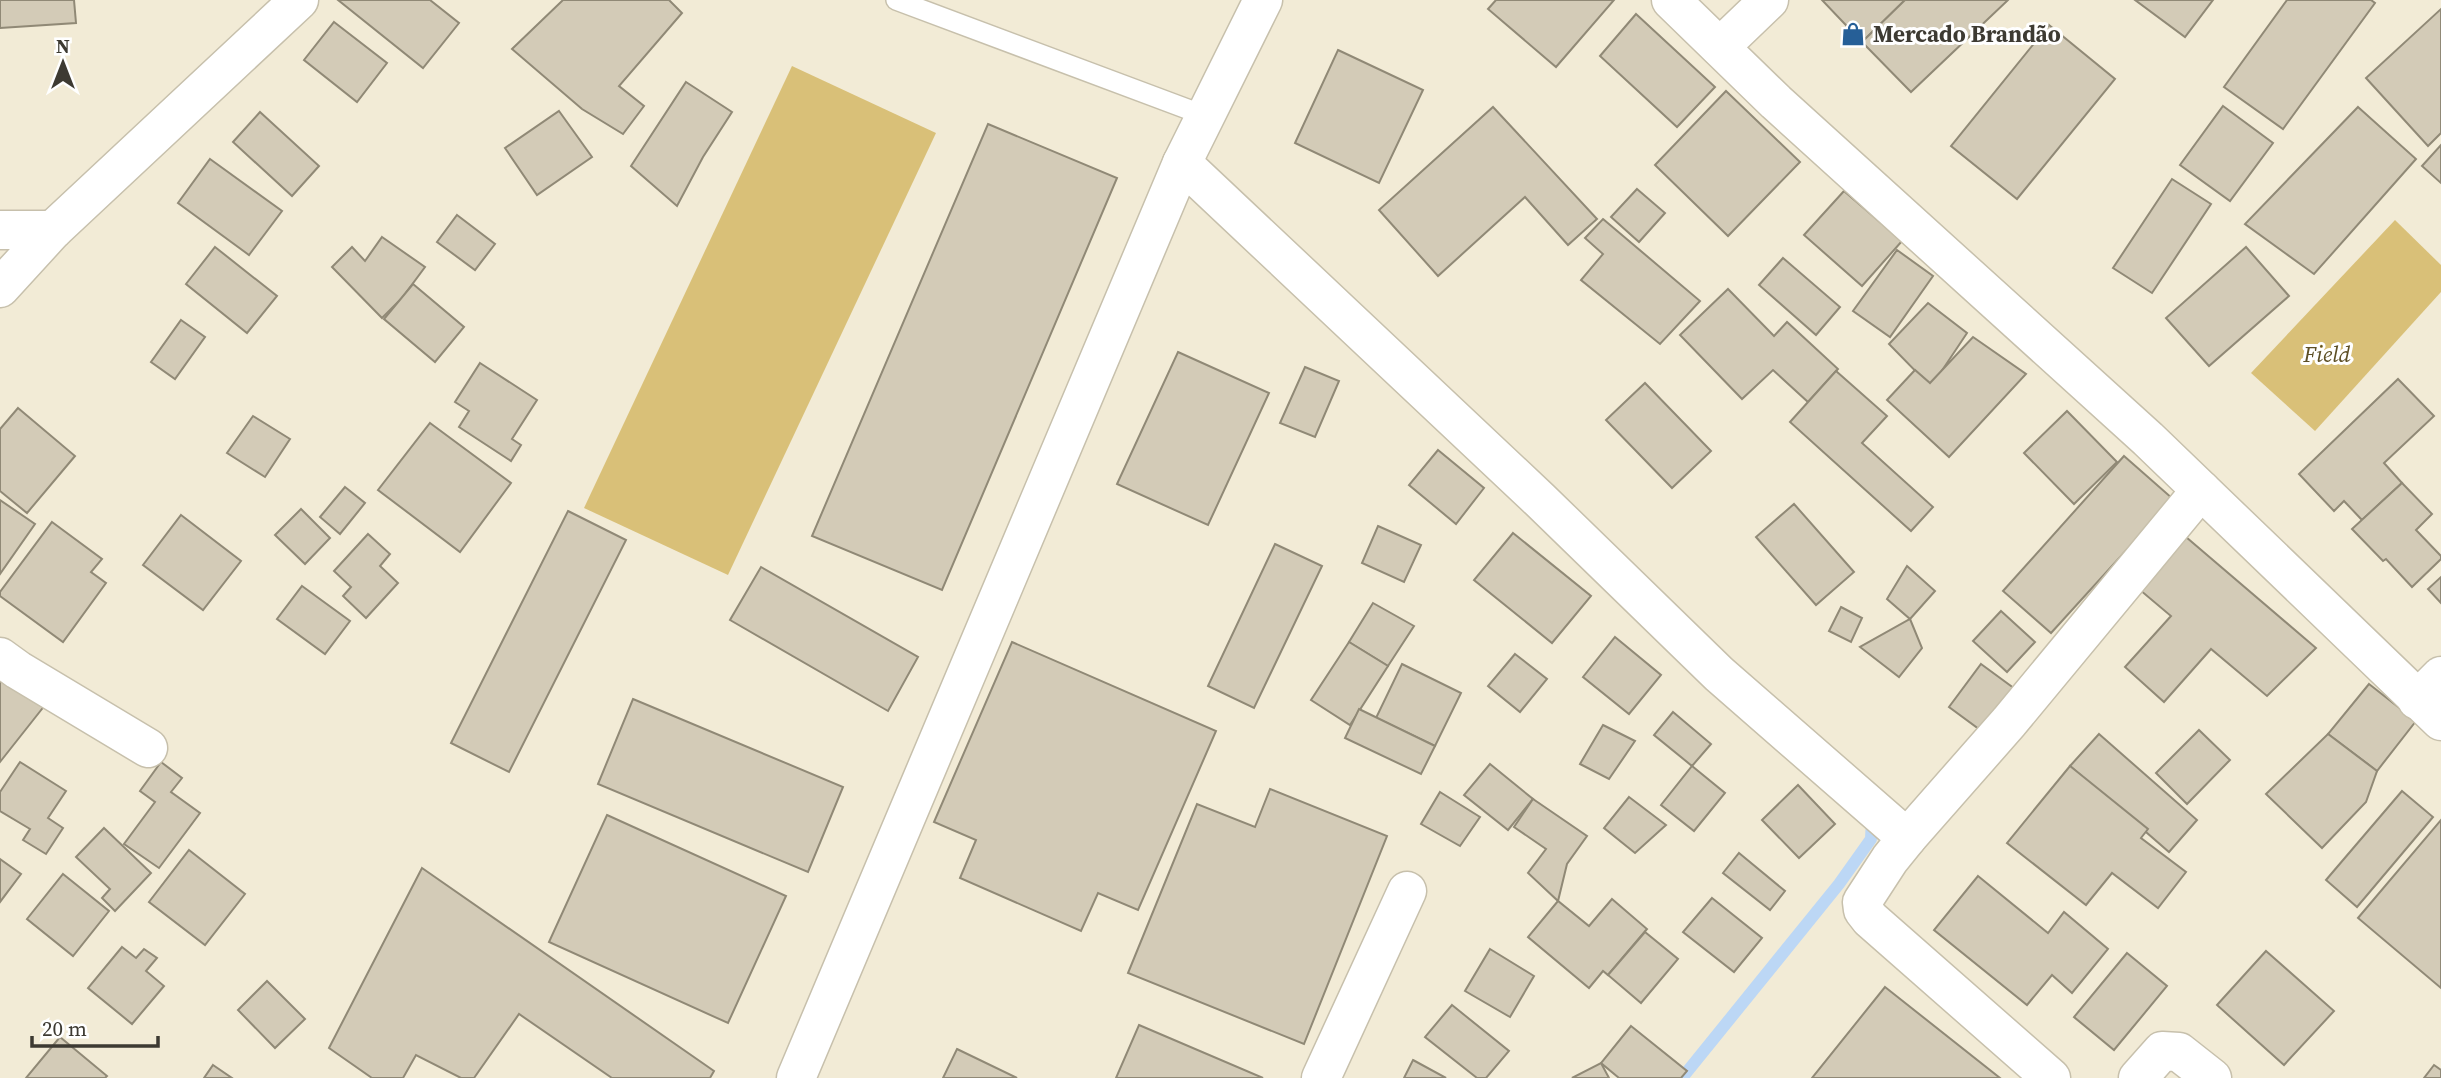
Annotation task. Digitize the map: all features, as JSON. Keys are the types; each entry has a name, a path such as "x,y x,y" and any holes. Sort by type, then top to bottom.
{"street":[{"path":"0,288 53,230 299,0"},
{"path":"796,1078 1182,163 1263,0"},
{"path":"1671,0 1776,102 2433,699"},
{"path":"1720,47 1769,0"},
{"path":"1182,163 1540,500 1719,674 1907,838"},
{"path":"0,230 53,230"},
{"path":"2051,1078 1871,919 1863,910 1863,902 1890,859 1907,838 2009,722 2201,490"},
{"path":"0,657 148,748"},
{"path":"1321,1078 1407,891"},
{"path":"2138,1078 2162,1051 2179,1052 2212,1078"}],"lane":[{"path":"896,0 1206,116"}],"green space":[{"path":"792,66 936,133 728,575 584,508"},
{"name":"Field","path":"2395,220 2441,265 2441,292 2315,431 2251,373"}],"building":[{"path":"0,0 74,0 76,23 0,28"},
{"path":"338,0 430,0 459,23 423,68"},
{"path":"563,0 669,0 682,13 619,86 644,106 623,134 582,109 512,49"},
{"path":"1496,0 1614,0 1556,67 1488,9"},
{"path":"1822,0 1905,0 1862,42"},
{"path":"1905,0 2008,0 1911,92 1862,42"},
{"path":"2135,0 2213,0 2185,37"},
{"path":"2287,0 2371,0 2375,3 2283,129 2224,87"},
{"path":"2441,9 2441,133 2428,146 2366,78"},
{"path":"1636,14 1715,87 1677,127 1600,56"},
{"path":"334,22 387,63 357,102 304,60"},
{"path":"2049,25 2115,79 2017,199 1951,146"},
{"path":"1338,50 1423,90 1379,183 1295,143"},
{"path":"686,82 732,112 703,157 677,206 631,166"},
{"path":"1726,91 1800,162 1728,236 1655,165"},
{"path":"2223,106 2273,143 2230,201 2180,165"},
{"path":"1493,107 1597,219 1568,245 1525,197 1438,276 1379,210"},
{"path":"2358,107 2416,159 2314,274 2245,224"},
{"path":"559,111 592,157 537,195 505,148"},
{"path":"260,112 319,166 292,196 233,142"},
{"path":"988,124 1117,178 942,590 812,536"},
{"path":"2441,145 2441,183 2422,166"},
{"path":"210,159 282,211 249,255 178,203"},
{"path":"2172,179 2211,204 2152,293 2113,268"},
{"path":"1637,189 1665,213 1639,242 1611,217"},
{"path":"1844,191 1902,241 1862,286 1804,235"},
{"path":"457,215 495,244 475,270 437,242"},
{"path":"1603,219 1700,301 1660,344 1581,280 1603,254 1585,238"},
{"path":"382,237 425,267 402,298 382,318 332,267 352,247 365,261"},
{"path":"215,247 277,296 247,333 186,284"},
{"path":"2246,247 2289,296 2209,366 2166,318"},
{"path":"1897,250 1933,276 1890,337 1853,311"},
{"path":"1783,258 1840,307 1816,335 1759,285"},
{"path":"413,284 464,327 435,362 384,319"},
{"path":"1728,289 1774,336 1787,322 1838,369 1808,402 1773,370 1742,399 1680,335"},
{"path":"1928,303 1967,333 1931,387 1889,344"},
{"path":"181,320 205,337 175,379 151,362"},
{"path":"1973,337 2026,374 1949,457 1887,400 1915,370 1930,383"},
{"path":"1178,352 1269,393 1208,525 1117,484"},
{"path":"480,363 537,400 512,439 521,445 511,461 459,427 469,411 455,402"},
{"path":"1305,367 1339,381 1315,437 1280,423"},
{"path":"1836,371 1887,416 1862,443 1933,507 1911,531 1790,422"},
{"path":"2398,379 2434,416 2384,463 2402,483 2362,520 2344,501 2334,511 2299,474"},
{"path":"1645,383 1711,451 1672,488 1606,420"},
{"path":"18,408 75,456 27,513 0,491 0,429"},
{"path":"2067,411 2117,462 2074,504 2024,453"},
{"path":"253,416 290,439 265,477 227,453"},
{"path":"430,423 511,483 460,552 378,490"},
{"path":"1438,450 1484,488 1456,524 1409,485"},
{"path":"2124,456 2173,499 2051,633 2003,591"},
{"path":"2402,483 2432,514 2416,530 2441,556 2412,587 2352,529"},
{"path":"345,487 365,503 340,534 320,517"},
{"path":"0,500 35,524 0,574"},
{"path":"1794,504 1854,572 1816,605 1756,537"},
{"path":"301,509 330,538 305,564 275,535"},
{"path":"568,511 626,540 509,772 451,743"},
{"path":"181,515 241,561 203,610 143,565"},
{"path":"52,522 102,559 91,572 106,583 63,642 0,596 0,592"},
{"path":"1378,526 1421,545 1404,582 1362,563"},
{"path":"1513,533 1591,596 1552,643 1474,580"},
{"path":"368,534 390,554 380,566 398,583 366,618 343,596 351,587 334,571"},
{"path":"2186,537 2316,648 2267,696 2211,649 2164,702 2125,667 2171,616 2140,590"},
{"path":"1275,544 1322,566 1254,708 1208,686"},
{"path":"1907,566 1935,591 1910,619 1887,599"},
{"path":"761,567 918,657 888,711 730,620"},
{"path":"2441,577 2441,603 2428,589"},
{"path":"302,586 350,621 325,654 277,619"},
{"path":"1373,603 1414,626 1388,666 1349,642"},
{"path":"1841,607 1862,618 1851,642 1829,631"},
{"path":"2001,611 2035,642 2007,672 1973,641"},
{"path":"1910,619 1922,648 1899,677 1860,647"},
{"path":"1615,637 1661,675 1629,714 1583,677"},
{"path":"1012,642 1216,731 1138,910 1098,893 1081,931 960,878 976,840 934,822"},
{"path":"1349,642 1388,666 1350,725 1311,700"},
{"path":"1515,654 1547,679 1520,712 1488,686"},
{"path":"0,662 49,700 0,762"},
{"path":"1402,664 1461,693 1435,746 1376,718"},
{"path":"1981,664 2015,689 1983,732 1949,707"},
{"path":"2369,684 2416,721 2377,771 2328,734"},
{"path":"633,699 843,787 808,872 598,784"},
{"path":"1359,709 1435,746 1421,774 1345,738"},
{"path":"1673,712 1711,744 1692,766 1654,735"},
{"path":"1603,725 1635,741 1609,779 1580,764"},
{"path":"2199,730 2230,760 2187,804 2156,773"},
{"path":"2099,734 2197,820 2169,852 2070,766"},
{"path":"2328,734 2377,771 2366,802 2322,848 2266,794"},
{"path":"20,762 66,791 48,818 63,828 46,854 23,840 30,829 0,811 0,792"},
{"path":"161,762 182,778 171,792 200,813 159,868 124,844 155,802 140,791"},
{"path":"1490,764 1533,799 1508,830 1464,795"},
{"path":"1692,766 1725,793 1694,831 1661,805"},
{"path":"2070,766 2148,829 2141,838 2186,872 2158,908 2112,873 2086,905 2007,843"},
{"path":"1798,785 1835,824 1799,858 1762,820"},
{"path":"1270,789 1387,836 1304,1044 1128,973 1197,804 1255,827"},
{"path":"2402,791 2433,817 2357,907 2326,880"},
{"path":"1440,792 1480,817 1460,846 1421,824"},
{"path":"1629,797 1666,825 1635,853 1604,828"},
{"path":"1533,799 1587,836 1567,864 1558,901 1528,873 1546,849 1514,827"},
{"path":"607,815 786,896 728,1023 549,942"},
{"path":"2441,820 2441,988 2358,918"},
{"path":"104,828 151,873 115,911 102,898 110,889 76,857"},
{"path":"189,850 245,894 205,945 149,902"},
{"path":"1739,853 1785,891 1770,910 1723,873"},
{"path":"0,859 21,874 0,902"},
{"path":"422,868 714,1071 710,1078 612,1078 519,1014 474,1078 461,1078 416,1055 403,1078 372,1078 329,1048"},
{"path":"63,874 109,911 73,956 27,919"},
{"path":"1978,876 2048,933 2064,912 2108,949 2072,993 2052,975 2027,1005 1934,930"},
{"path":"1712,898 1762,938 1734,972 1683,932"},
{"path":"1612,899 1647,929 1608,975 1603,971 1589,988 1528,937 1558,901 1589,926"},
{"path":"1645,932 1678,959 1641,1003 1608,975"},
{"path":"122,947 136,958 144,949 157,958 146,971 164,986 132,1024 88,988"},
{"path":"1490,949 1534,976 1510,1017 1465,991"},
{"path":"2266,951 2334,1011 2284,1065 2217,1005"},
{"path":"2127,953 2167,986 2114,1050 2074,1017"},
{"path":"267,981 305,1019 275,1048 238,1010"},
{"path":"1885,987 2000,1078 1812,1078"},
{"path":"1452,1005 1509,1051 1486,1078 1477,1078 1425,1037"},
{"path":"1139,1025 1263,1078 1116,1078"},
{"path":"1631,1026 1687,1071 1681,1078 1619,1078 1601,1063"},
{"path":"60,1037 107,1076 26,1078"},
{"path":"957,1049 1017,1078 943,1078"},
{"path":"1413,1060 1446,1078 1404,1078"},
{"path":"1601,1063 1609,1078 1572,1078"},
{"path":"213,1065 232,1078 204,1078"},
{"path":"2434,1065 2441,1070 2441,1078 2424,1078"}],"waterway":[{"path":"1682,1078 1839,884 1871,839 1872,819"}],"place":[{"name":"Mercado Brandão","path":"1853,34"}]}
